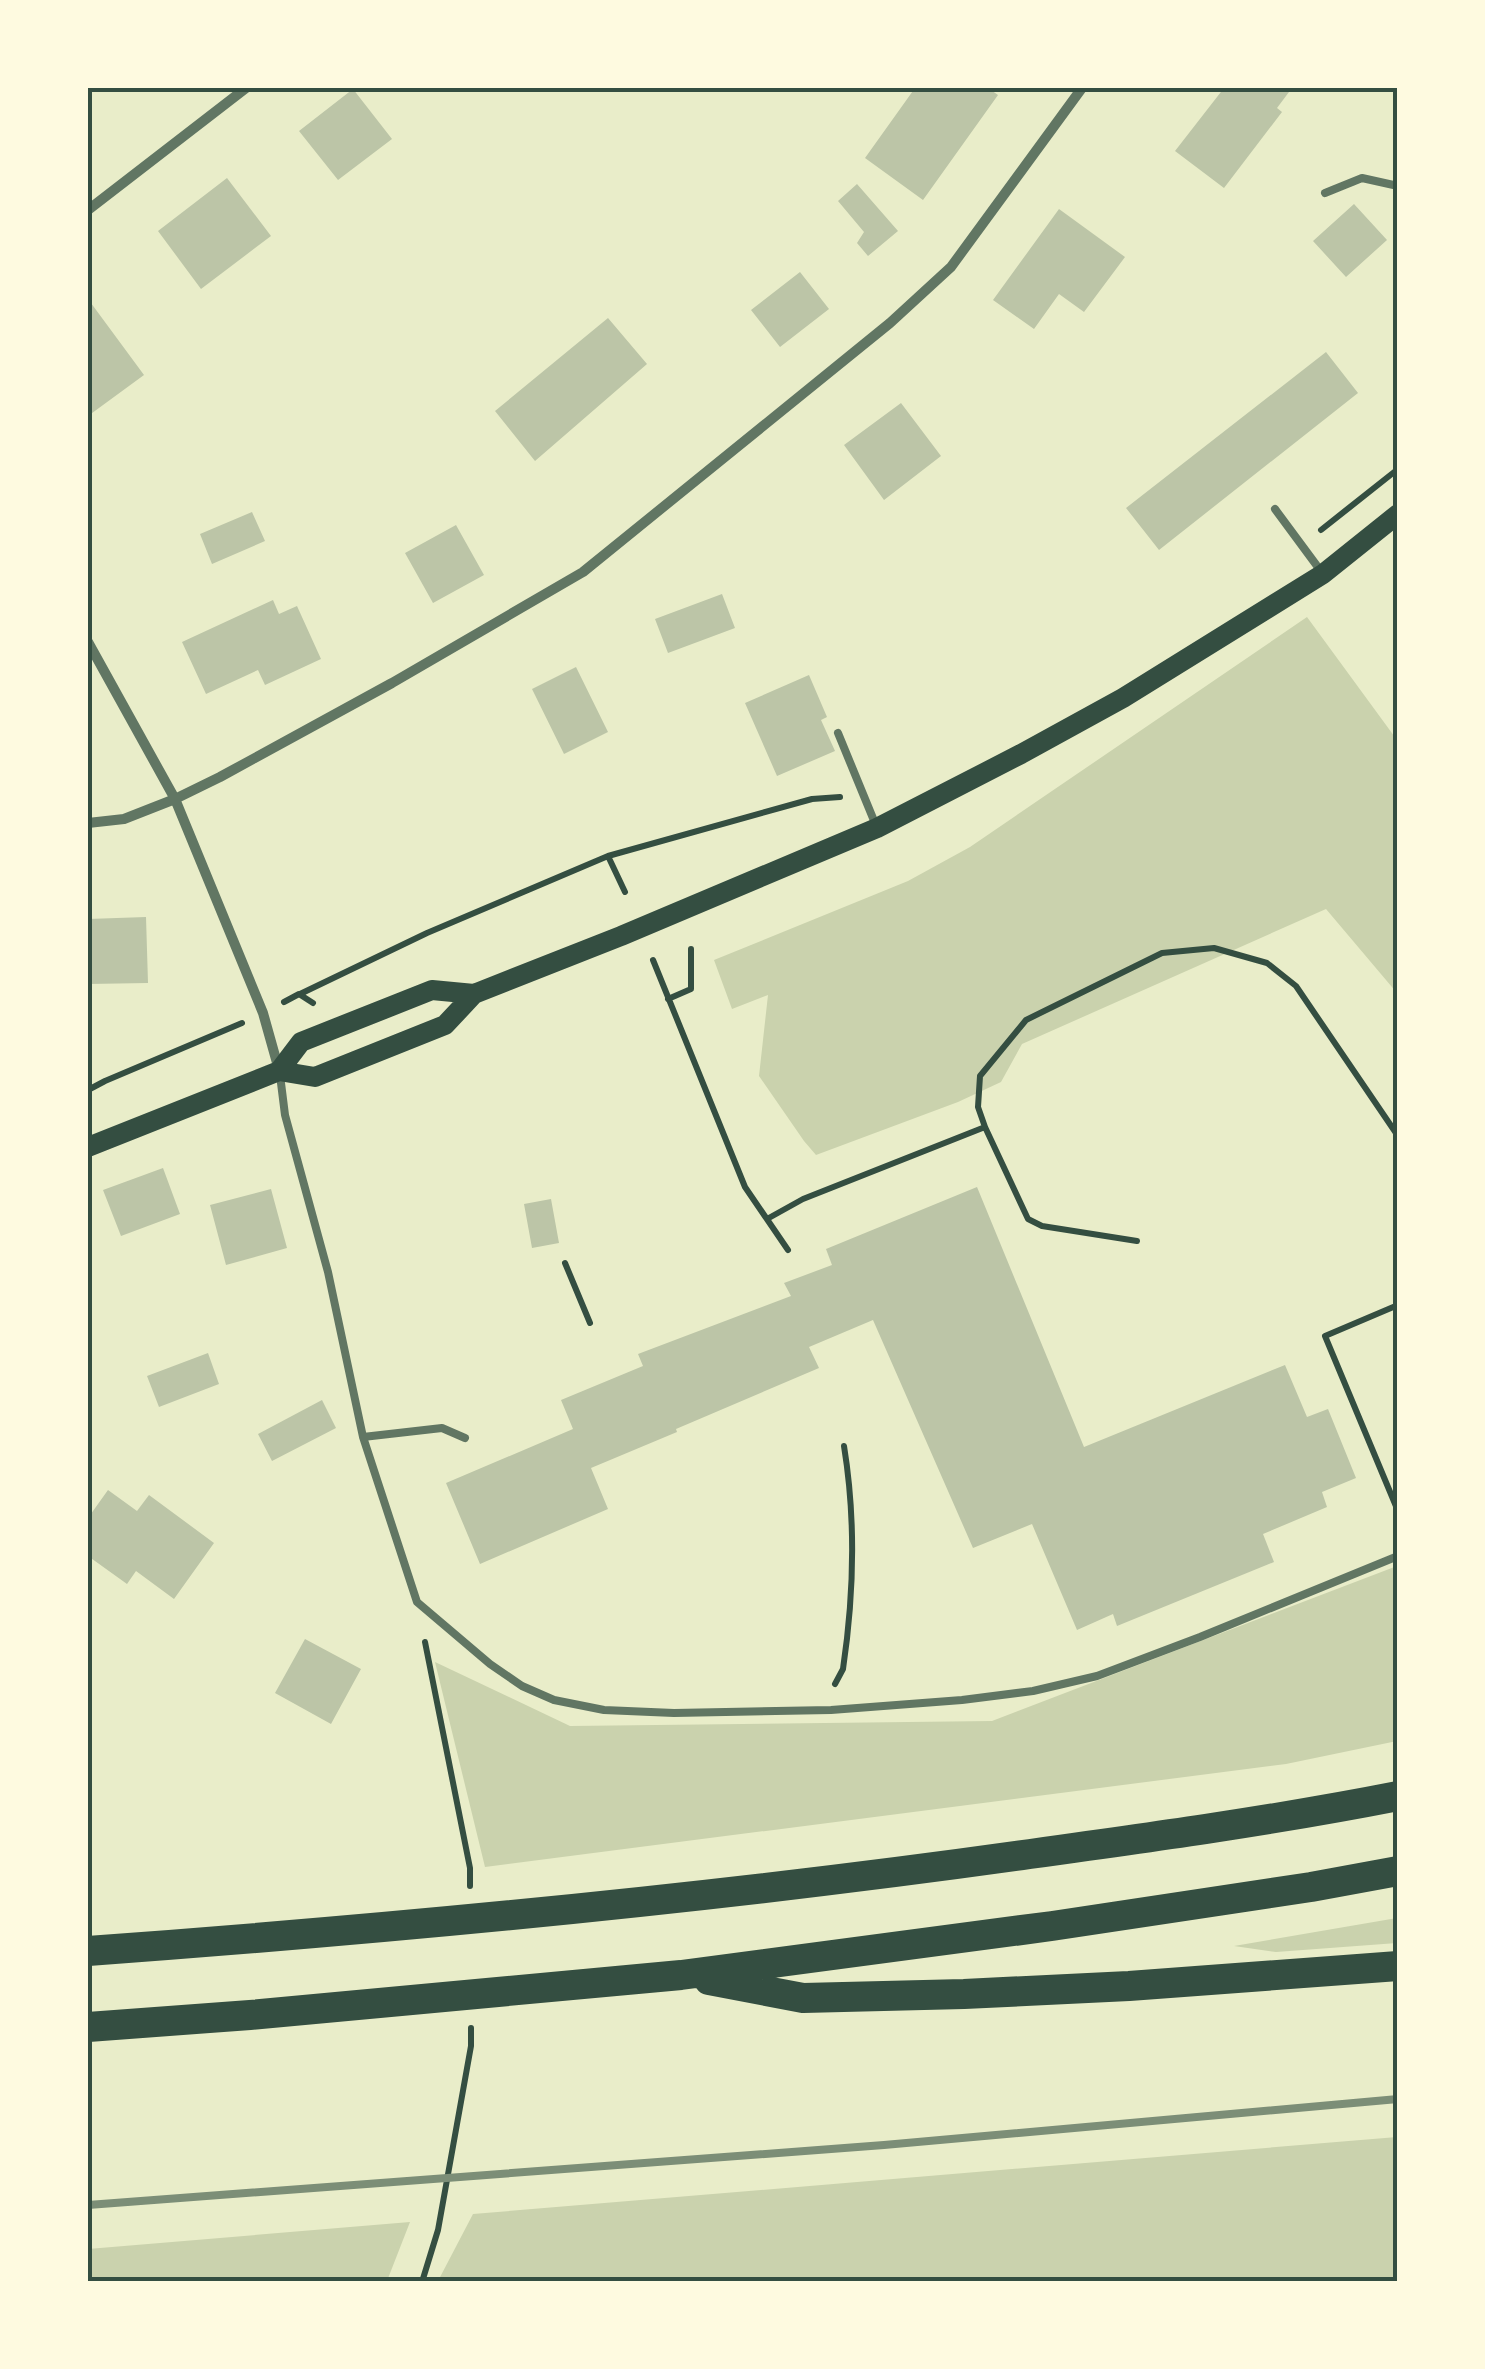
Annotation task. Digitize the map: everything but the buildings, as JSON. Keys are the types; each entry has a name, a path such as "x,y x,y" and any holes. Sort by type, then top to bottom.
{"highway":[{"path":"88,1952 856,1879 1295,1816 1398,1796"},
{"path":"88,2027 681,1975 1052,1926 1398,1871"},
{"path":"681,1975 802,1998 1129,1986 1398,1966"}],"main road":[{"path":"279,1071 315,1077 446,1025 474,994 877,828 1123,698 1323,574 1398,514"},
{"path":"88,1147 279,1071 301,1042 362,1017 432,990 474,994"}],"street":[{"path":"88,210 246,88"},
{"path":"88,823 124,819 176,799 392,683 583,572 890,323 951,267 1082,88"},
{"path":"88,642 176,799 263,1013 279,1071"}],"lane":[{"path":"1325,193 1362,178 1398,186"},
{"path":"1274,509 1323,574"},
{"path":"838,733 877,828"},
{"path":"279,1071 285,1115 328,1272 363,1437 417,1602 490,1664 522,1686 554,1700 604,1710 674,1713 831,1710 1033,1690 1097,1676 1398,1556"},
{"path":"363,1437 442,1428 465,1438"}],"path":[{"path":"1302,546 1398,469"},
{"path":"88,1090 219,1034 427,933 608,856 812,799 864,795"},
{"path":"608,856 625,896 639,894"},
{"path":"1137,1241 1042,1226 1028,1219 978,1108 980,1076 1026,1020 1162,953 1214,948 1266,963 1296,986 1398,1136"},
{"path":"668,999 691,988 691,949"},
{"path":"653,960 746,1187 788,1250"},
{"path":"298,994 314,1004"},
{"path":"766,1218 803,1199 985,1126"},
{"path":"565,1263 590,1322"},
{"path":"1398,1305 1325,1336 1398,1511"},
{"path":"831,1710 833,1688 843,1669 853,1563 850,1484 844,1446"},
{"path":"417,1602 470,1868 470,1888"},
{"path":"422,2282 438,2230 471,2046 471,2026"}],"green space":[{"path":"1307,617 1397,740 1397,993 1326,909 1022,1044 1001,1082 816,1155 759,1076 768,995 732,1009 714,960 908,881 970,847"},
{"path":"1397,1566 1397,1741 1286,1764 485,1867 435,1662 570,1726 992,1721"},
{"path":"1397,1918 1397,1943 1276,1952 1234,1946"},
{"path":"1397,2137 1397,2281 438,2281 473,2214"},
{"path":"410,2222 387,2281 88,2281 88,2249"}],"railway":[{"path":"88,2205 884,2145 1398,2099"}]}
